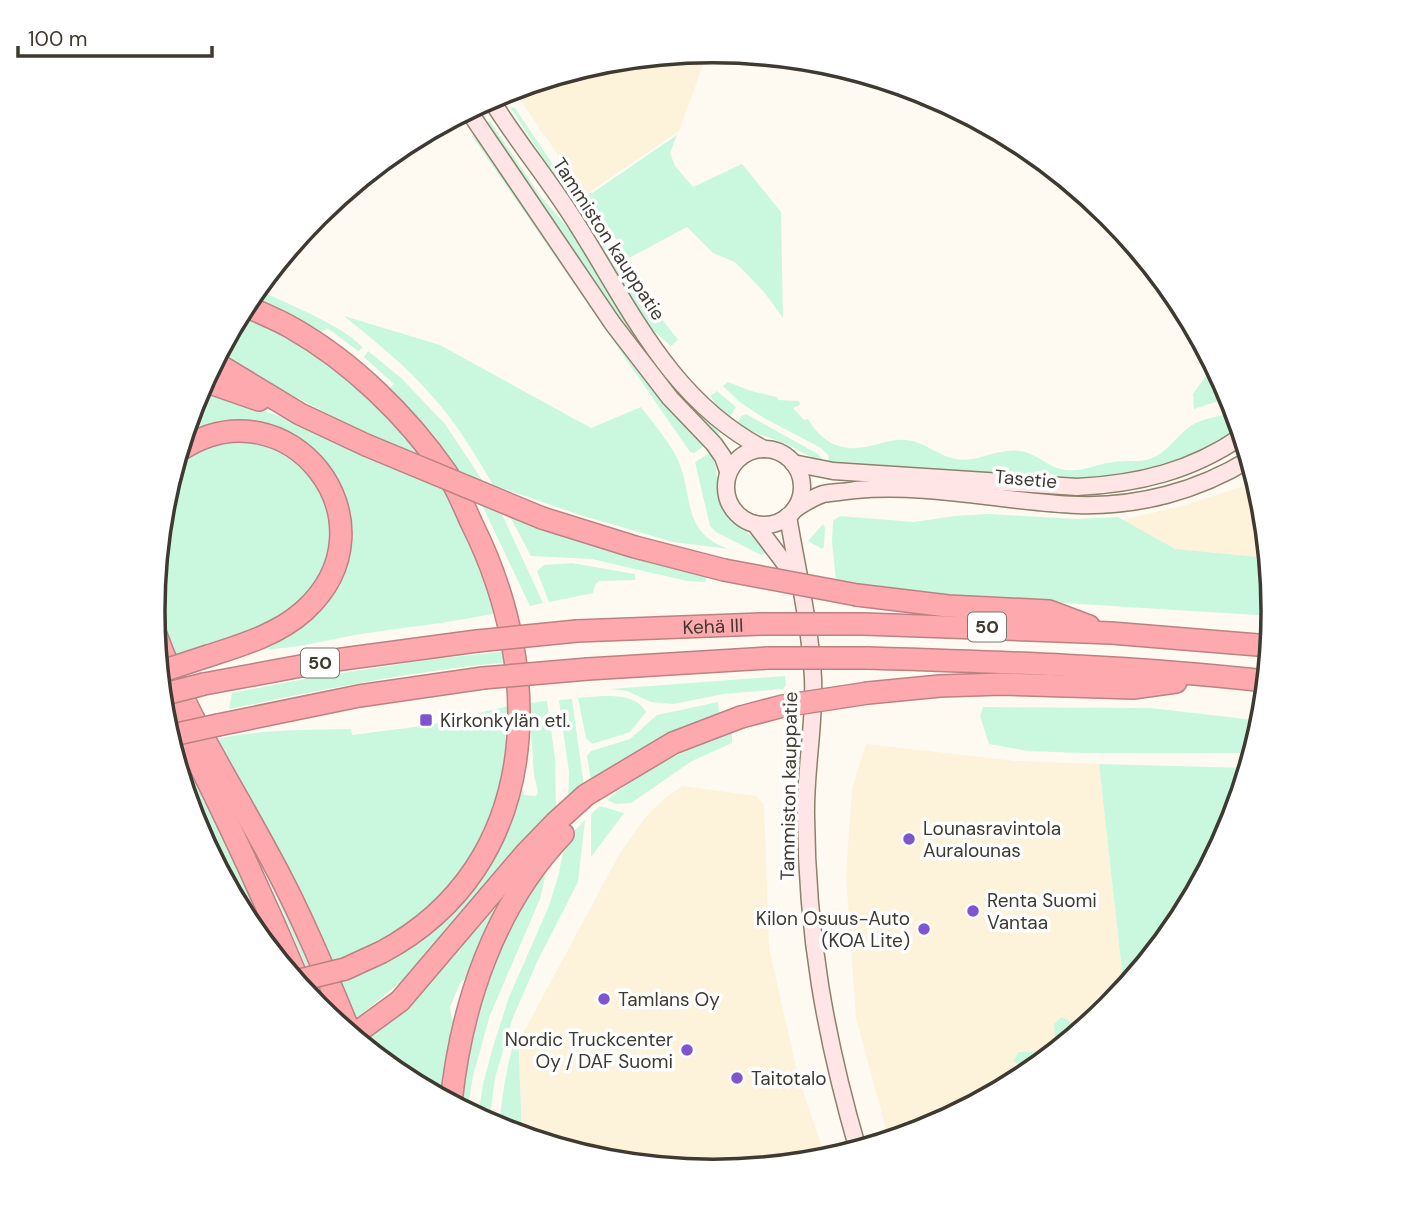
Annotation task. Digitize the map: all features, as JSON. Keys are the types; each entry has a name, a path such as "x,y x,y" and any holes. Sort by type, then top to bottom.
{"highway":[{"path":"255,311 292,328 353,372 398,413 447,474 489,557 510,627 520,695 521,726 508,804 495,834 473,870 436,914 413,933 382,953 345,969 307,978"},
{"path":"223,367 300,414 366,445 542,518 635,547 724,570 857,595 948,606 1049,611 1111,633"},
{"path":"215,385 300,414"},
{"path":"168,669 256,641 303,612 320,594 338,558 341,536 341,517 327,479 292,446 273,436 252,430 208,435 191,444"},
{"name":"Kehä III","path":"171,690 328,661 577,631 761,624 864,624 1111,633 1260,645"},
{"name":"Kehä III","path":"180,733 359,696 484,678 768,658 995,662 1256,680"},
{"path":"167,660 188,706 271,858 311,938 342,1013"},
{"path":"360,1030 400,1001 555,822 586,795 673,743 741,717 783,706 868,693 940,686 1002,684 1133,688 1223,676"},
{"path":"176,720 261,893 289,958"},
{"path":"452,1093 464,1023 480,974 506,912 528,877 557,840 629,769"}],"main road":[{"name":"Tammiston kauppatie","path":"497,108 578,226 629,313 690,394 728,429 764,449"},
{"path":"474,119 613,324 670,398 723,457 728,471 725,490 736,514 755,524 776,523 791,513 801,496 802,484 793,463 776,451 751,451 741,456 728,471"},
{"name":"Tasetie","path":"793,463 833,471 1077,487 1149,479 1192,465 1234,442"},
{"name":"Tasetie","path":"791,513 810,499 825,494 884,487 1077,505 1118,504 1201,485 1241,464"},
{"name":"Tammiston kauppatie","path":"791,513 813,681 806,811 806,876 811,925 827,1037 855,1140"},
{"name":"Tammiston kauppatie","path":"755,524 801,586"}],"shaded area":[{"path":"704,63 679,131 585,195 520,99 606,74 677,64"},
{"path":"1244,486 1250,504 1258,560 1144,549 1113,522 1182,506"},
{"path":"866,744 1015,761 1099,764 1122,975 1074,1023 1017,1067 955,1102 886,1131 856,1018 846,876 852,789"},
{"path":"683,786 756,796 764,805 769,948 799,1080 822,1148 749,1158 677,1158 606,1148 522,1124 519,1041 620,853 644,819 666,797"}],"green space":[{"path":"510,107 515,108 621,266 678,340 671,346 653,330 633,304"},
{"path":"490,121 539,194 573,234 643,344 686,399 720,433 717,437 702,425 643,353 485,124"},
{"path":"475,131 673,412 704,446 694,453 690,452 472,136"},
{"path":"677,135 670,153 675,166 693,187 742,164 781,212 783,318 764,292 735,262 713,253 687,227 629,258 588,196"},
{"path":"266,294 344,332 363,348 358,351 327,328 322,332 260,303"},
{"path":"251,316 276,328 365,390 428,460 374,436 227,359"},
{"path":"344,316 440,345 591,428 641,407 676,456 695,522 713,542 729,549 673,542 580,515 493,485 441,406 401,364"},
{"path":"368,351 401,378 445,424 484,483 460,473 437,439 390,388 394,384 364,357"},
{"path":"1207,375 1219,401 1194,409 1193,394"},
{"path":"728,382 777,397 778,400 799,401 800,405 793,408 804,420 808,419 825,439 839,446 857,448 907,440 949,457 964,460 1019,451 1065,470 1153,458 1192,425 1224,414 1231,432 1227,438 1181,461 1129,476 1080,479 829,461 828,455 821,448 764,418 741,403 723,386"},
{"path":"212,390 294,422 449,490 501,612 292,647 253,649 339,576 349,548 346,507 339,485 327,466 312,450 294,437 273,428 251,424 228,424 195,432"},
{"path":"717,391 736,407 730,417 710,396"},
{"path":"746,414 818,454 823,460 737,424 741,416"},
{"path":"248,437 303,462 333,511 329,560 302,602 270,623 174,660 166,635 166,575 170,539 188,455 199,448"},
{"path":"710,453 715,466 720,500 726,513 731,520 771,551 761,555 716,532 710,526 695,462"},
{"path":"481,503 500,510 543,603 530,606"},
{"path":"508,513 707,576 705,582 687,581 592,559 531,556"},
{"path":"988,514 1077,519 1118,517 1175,549 1258,557 1261,615 952,596 836,581 833,521 840,516 914,522"},
{"path":"823,524 825,528 822,549 808,541"},
{"path":"572,563 635,574 635,580 599,581 593,593 549,602 537,571 544,565"},
{"path":"510,651 511,662 405,675 229,709 232,693 433,659"},
{"path":"785,676 786,685 783,689 724,694 673,704 651,702 627,691 610,689"},
{"path":"602,696 632,700 646,712 630,732 592,744 586,738 578,698"},
{"path":"572,699 584,787 568,800 569,772 559,700"},
{"path":"547,701 555,758 556,810 408,976 353,1021 336,980 400,951 515,806 521,784 524,795 536,796 538,792 534,775 529,703"},
{"path":"718,702 719,714 658,739 591,781 587,756 591,751 630,739 657,715"},
{"path":"516,704 506,785 475,853 432,907 391,939 330,966 212,740 298,730 351,729 352,735 430,725"},
{"path":"983,707 1151,708 1250,720 1242,753 1081,753 1028,751 989,744 980,716"},
{"path":"732,732 732,743 692,761 631,803 616,804 607,800 666,760"},
{"path":"185,756 260,919 238,885 207,821"},
{"path":"1099,764 1238,768 1219,821 1188,885 1148,945 1122,975"},
{"path":"600,806 624,813 591,857 591,814"},
{"path":"585,820 578,882 536,964 512,1020 495,1078 491,1111 480,1106 493,1047 509,997 549,906 565,840"},
{"path":"260,858 265,859 327,999 314,986"},
{"path":"549,860 540,899 490,1015 469,1101 459,1096 465,1056 496,947"},
{"path":"495,910 496,914 473,971 460,983 450,1007 452,1019 457,1026 443,1088 367,1035 427,983 454,956 488,914"},
{"path":"1062,1017 1073,1024 1055,1039 1054,1024"},
{"path":"518,1029 522,1124 501,1116"},
{"path":"1039,1051 1020,1065 1013,1061 1019,1052"}],"place":[{"name":"Kirkonkylän etl.","path":"426,720"},
{"name":"Lounasravintola Auralounas","path":"909,839"},
{"name":"Renta Suomi Vantaa","path":"973,911"},
{"name":"Kilon Osuus-Auto (KOA Lite)","path":"924,929"},
{"name":"Tamlans Oy","path":"604,999"},
{"name":"Nordic Truckcenter Oy / DAF Suomi","path":"687,1050"},
{"name":"Taitotalo","path":"737,1078"}]}
